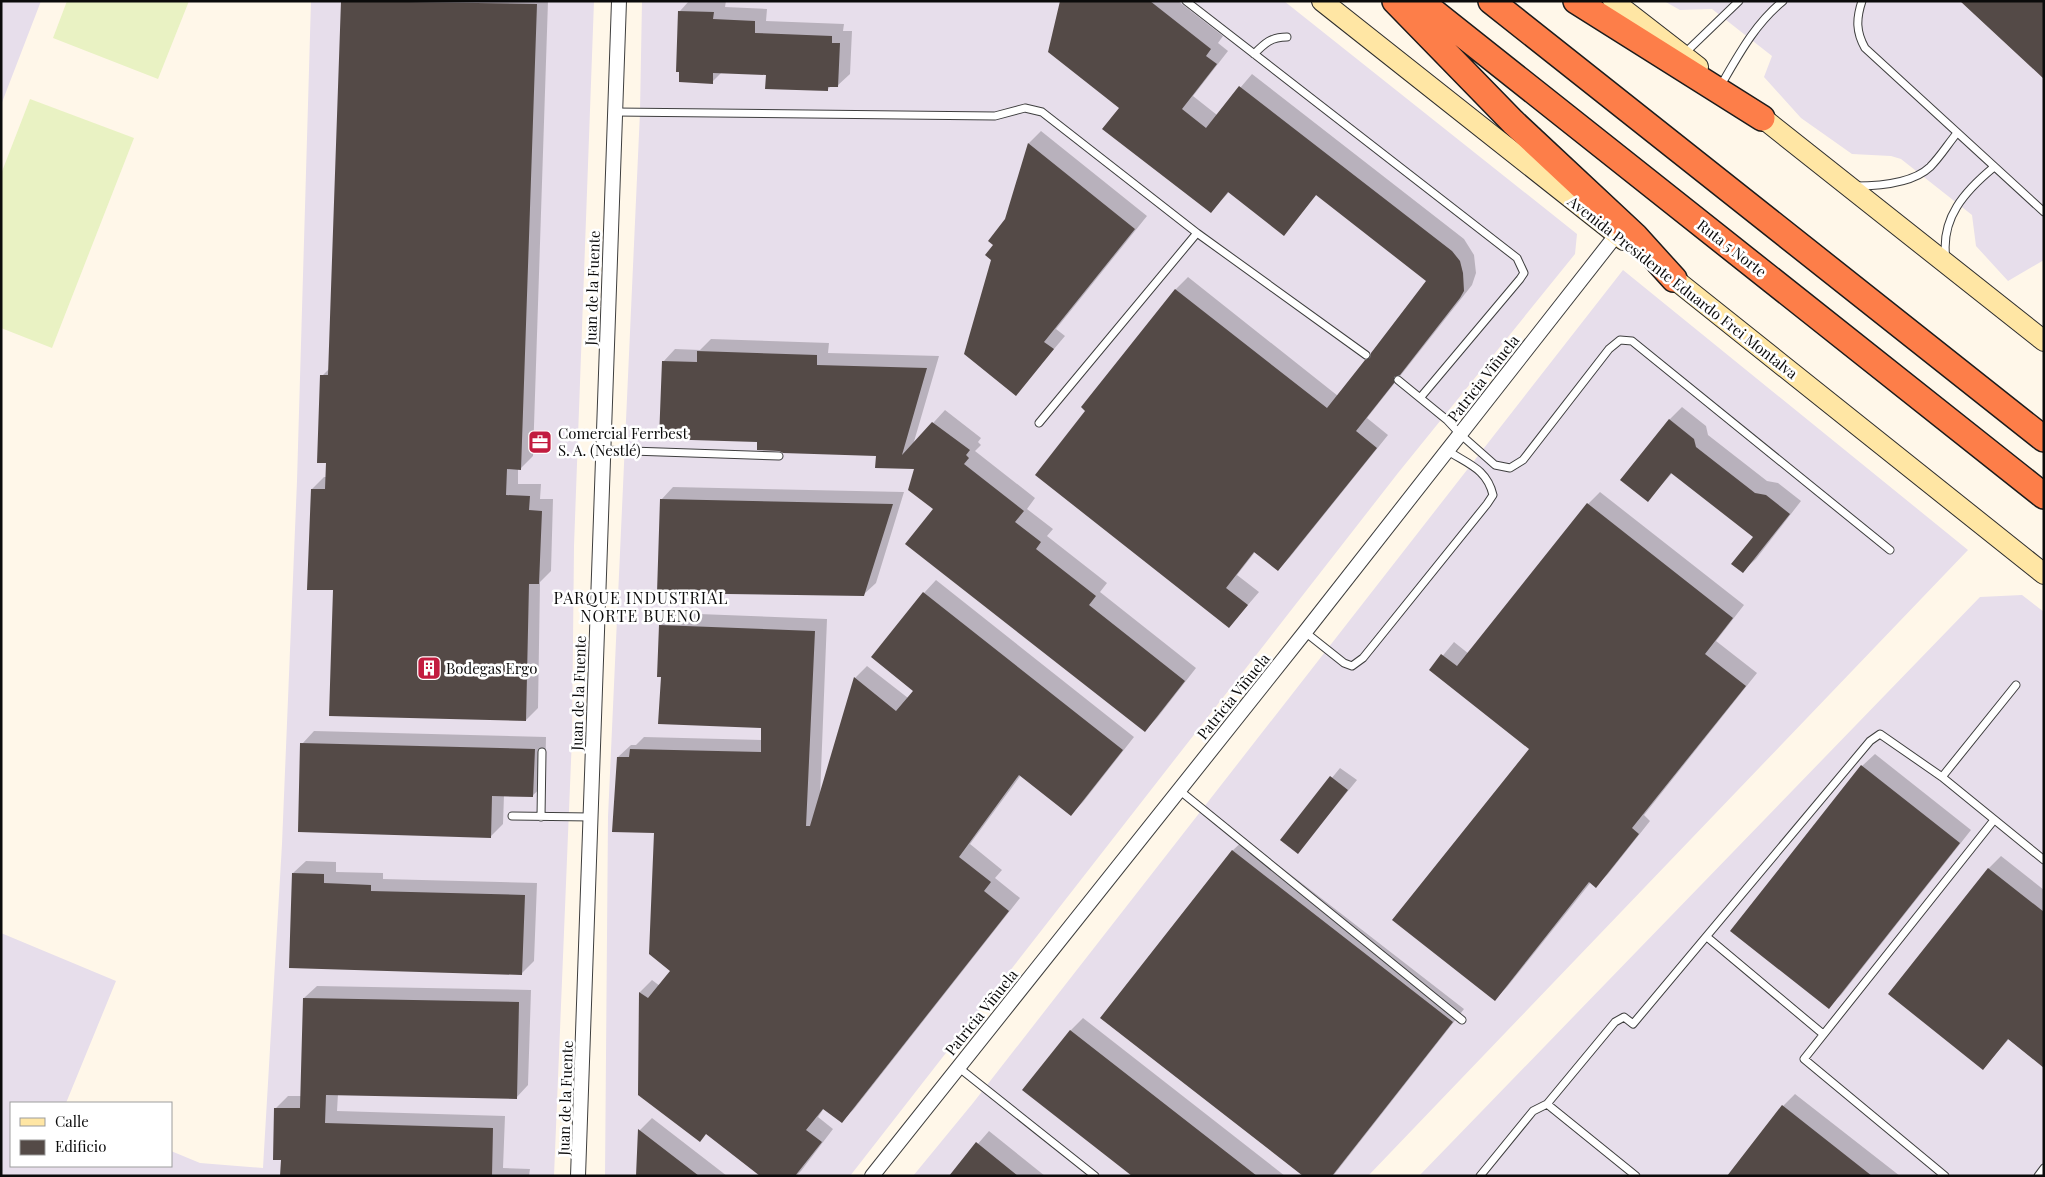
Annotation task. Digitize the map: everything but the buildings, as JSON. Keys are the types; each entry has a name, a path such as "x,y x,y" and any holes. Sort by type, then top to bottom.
{"highway":[{"path":"1395,1 1526,134 1634,236 1674,279"},
{"name":"Ruta 5 Norte","path":"1420,1 2044,496"},
{"path":"1492,1 2044,439"},
{"path":"1576,1 1762,118"}],"main road":[{"name":"Avenida Presidente Eduardo Frei Montalva","path":"1322,1 2044,574"},
{"path":"1612,1 1684,55 2044,341"}],"street":[{"name":"Juan de la Fuente","path":"578,1176 619,1"},
{"name":"Patricia Viñuela","path":"872,1176 1448,451 1616,234"}],"lane":[{"path":"1186,1 1432,191 1517,258 1522,265 1524,273 1520,279 1420,398"},
{"path":"1684,55 1739,1"},
{"path":"1721,85 1748,38 1783,1"},
{"path":"1862,1 1857,22 1858,31 1865,48 2044,212"},
{"path":"1254,54 1266,42 1275,37 1287,37"},
{"path":"615,112 994,116 1025,108 1042,112 1196,232 1366,355"},
{"path":"1847,186 1902,181 1920,174 1931,166 1957,133"},
{"path":"1947,265 1945,241 1953,211 1974,185 1994,167"},
{"path":"1039,423 1196,232"},
{"path":"1398,380 1447,420 1495,465 1510,468 1523,460 1608,350 1620,340 1632,341 1890,550"},
{"path":"602,450 779,456"},
{"path":"1305,632 1344,663 1352,666 1357,663 1487,504 1493,495 1485,475 1448,451"},
{"path":"1942,777 2016,685"},
{"path":"1480,1176 1532,1110 1547,1104 1615,1022 1624,1017 1633,1024 1870,741 1880,734 1942,777 2044,860"},
{"path":"541,816 542,752"},
{"path":"1178,790 1462,1020"},
{"path":"512,816 591,817"},
{"path":"1945,1176 1804,1059 1994,820"},
{"path":"1707,937 1824,1034"},
{"path":"958,1067 1094,1176"},
{"path":"1547,1104 1636,1176"},
{"path":"2038,1176 2044,1168"}],"shaded area":[{"path":"1,1 41,1 1,105"},
{"path":"311,1 594,1 574,546 572,737 554,1176 1,1176 1,933 116,981 66,1102 10,1102 10,1167 172,1167 172,1151 200,1163 263,1168 282,844 297,481"},
{"path":"642,1 1284,1 1577,234 1575,254 1398,473 850,1176 605,1176 608,817 640,112"},
{"path":"1664,1 2044,1 2044,260 2008,281 1976,246 1972,215 1901,159 1891,156 1852,154 1801,118 1764,77 1772,56 1712,9 1680,10"},
{"path":"1623,270 1968,550 1368,1176 913,1176 973,1103"},
{"path":"2022,595 2044,612 2044,1176 1419,1176 1980,597"}],"green space":[{"path":"67,1 189,1 158,79 53,38"},
{"path":"30,99 134,138 52,348 1,328 1,174"}],"place":[{"name":"Comercial Ferrbest S. A. (Nestlé)","path":"540,442"},
{"name":"Bodegas Ergo","path":"429,668"}],"district":[{"name":"PARQUE INDUSTRIAL NORTE BUENO","path":"641,606"}]}
